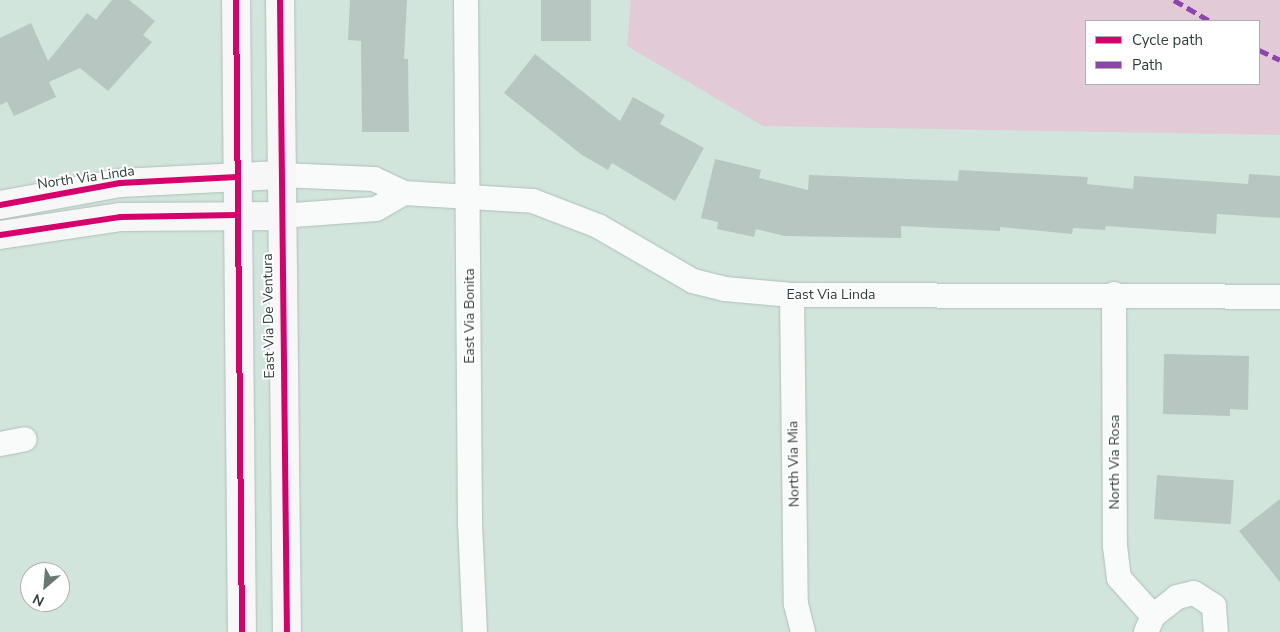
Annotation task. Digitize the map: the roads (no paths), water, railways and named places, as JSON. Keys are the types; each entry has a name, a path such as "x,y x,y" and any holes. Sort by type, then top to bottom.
{"main road":[{"path":"236,0 242,632"},
{"name":"East Via De Ventura","path":"280,0 280,216 287,632"},
{"name":"North Via Linda","path":"0,205 120,183 280,175"},
{"path":"0,235 120,217 280,216"}],"street":[{"name":"East Via Bonita","path":"466,0 470,195 470,523 475,632"},
{"name":"East Via Linda","path":"280,175 374,179 404,193 470,195 533,201 565,212 693,282 792,295 1114,294 1280,297"},
{"path":"280,216 376,209 404,193"},
{"name":"North Via Rosa","path":"1114,294 1115,546 1119,578 1150,624 1177,597 1202,595 1217,614 1216,632"},
{"name":"North Via Mia","path":"792,295 796,604 803,632"},
{"path":"0,444 25,439"}]}
